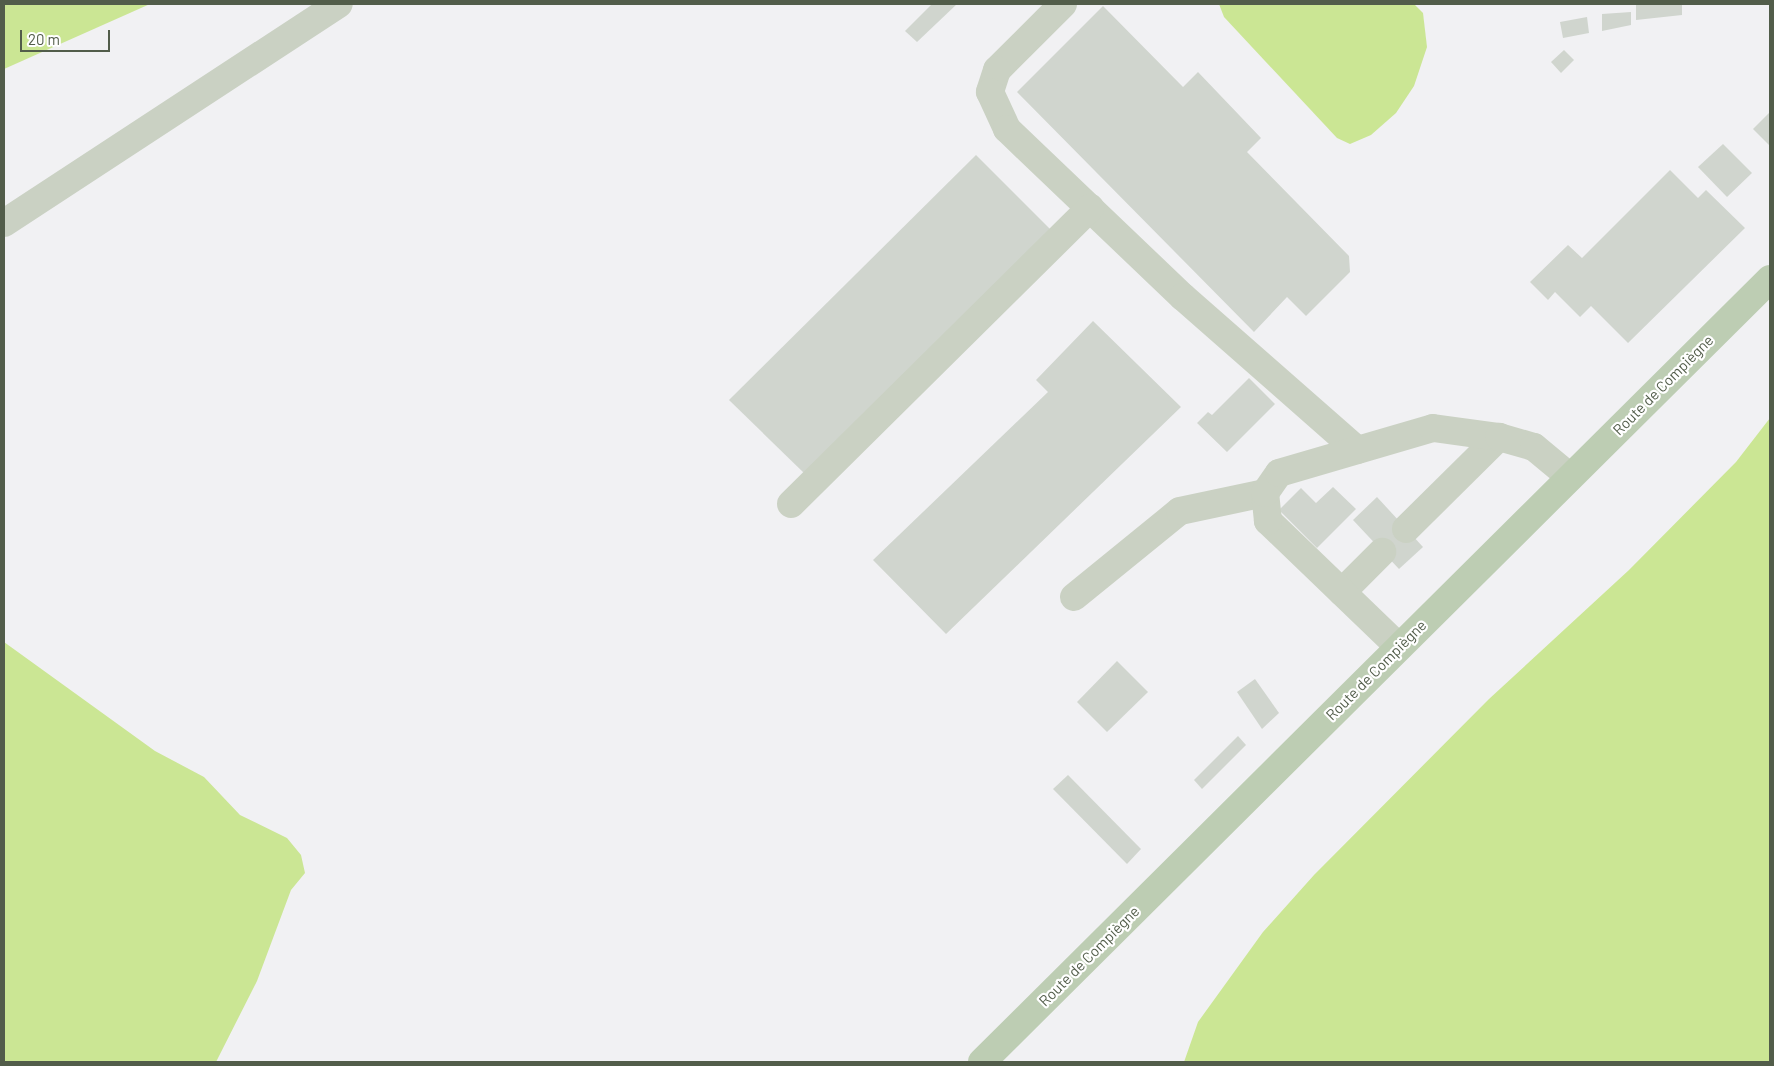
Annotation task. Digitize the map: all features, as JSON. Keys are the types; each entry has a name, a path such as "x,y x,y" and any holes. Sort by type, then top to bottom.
{"main road":[{"name":"Route de Compiègne","path":"982,1062 1770,279"}],"lane":[{"path":"4,223 339,4"},
{"path":"1063,4 997,70 990,92 1007,129 1183,298 1357,450"},
{"path":"790,504 1090,208"},
{"path":"1399,647 1268,521 1265,493 1279,473 1432,428 1499,437 1534,447 1570,477"},
{"path":"1406,529 1499,437"},
{"path":"1074,597 1180,511 1265,493"},
{"path":"1342,592 1382,552"}],"shaded area":[{"path":"4,4 150,4 4,69"},
{"path":"1219,4 1414,4 1423,13 1427,47 1414,86 1396,113 1371,135 1350,144 1337,138 1224,17"},
{"path":"1770,418 1770,1062 1184,1062 1198,1022 1263,932 1314,875 1489,699 1629,570 1736,462"},
{"path":"4,642 155,751 204,777 240,815 287,838 301,855 305,873 291,890 257,981 216,1062 4,1062"}],"building":[{"path":"932,4 957,4 917,42 905,31"},
{"path":"1636,4 1682,4 1682,15 1636,20"},
{"path":"1103,6 1183,87 1198,72 1261,138 1247,152 1349,256 1350,272 1306,316 1287,297 1254,332 1017,92"},
{"path":"1631,12 1631,25 1602,31 1602,14"},
{"path":"1587,17 1589,33 1563,38 1560,22"},
{"path":"1564,50 1574,60 1561,73 1551,62"},
{"path":"1770,112 1770,146 1753,129"},
{"path":"1723,144 1752,173 1727,197 1698,167"},
{"path":"976,155 1051,230 805,474 729,400"},
{"path":"1670,170 1698,198 1706,190 1745,228 1628,343 1591,306 1580,317 1555,292 1548,300 1530,282 1568,245 1582,258"},
{"path":"1093,321 1181,407 946,634 873,560 1048,392 1036,380"},
{"path":"1249,378 1275,404 1227,452 1197,423 1208,412 1212,415"},
{"path":"1333,487 1356,509 1317,548 1279,510 1301,488 1316,503"},
{"path":"1377,497 1423,547 1399,569 1353,520"},
{"path":"1117,661 1148,692 1107,732 1077,702"},
{"path":"1255,679 1279,713 1262,729 1237,692"},
{"path":"1238,736 1246,745 1202,789 1194,780"},
{"path":"1068,775 1141,849 1127,864 1053,789"}]}
